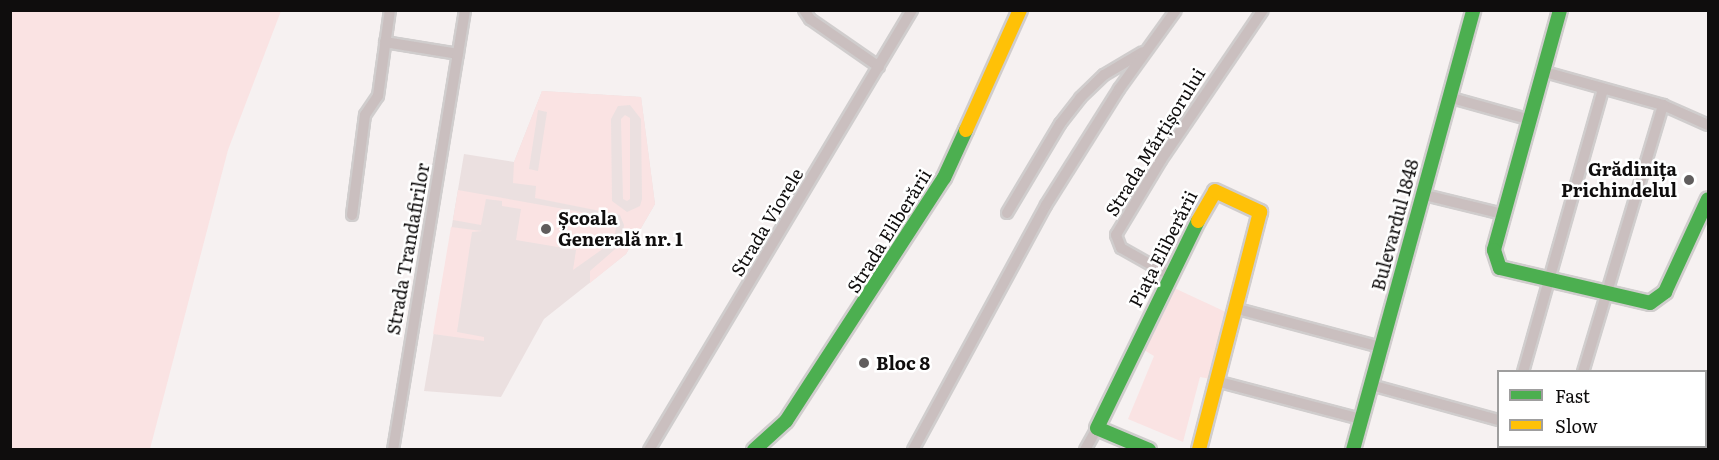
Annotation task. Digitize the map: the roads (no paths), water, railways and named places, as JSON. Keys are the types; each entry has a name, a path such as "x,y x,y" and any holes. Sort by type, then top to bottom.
{"street":[{"path":"352,215 366,115 378,96 390,10"},
{"name":"Strada Trandafirilor","path":"393,450 465,10"},
{"path":"804,10 810,19 879,67"},
{"name":"Strada Viorele","path":"649,450 912,10"},
{"name":"Strada Eliberării","path":"754,450 786,421 944,178 1020,10"},
{"path":"913,450 1038,220 1145,52 1176,10"},
{"name":"Strada Mărțișorului","path":"1169,275 1118,245 1116,235 1161,160 1263,10"},
{"name":"Bulevardul 1848","path":"1353,450 1473,10"},
{"path":"1560,10 1545,72 1503,214 1494,250 1496,262 1508,272 1643,303 1662,297 1708,200"},
{"path":"386,42 458,54"},
{"path":"1006,213 1080,98 1104,75 1145,52"},
{"path":"1545,72 1663,105 1708,125"},
{"path":"1524,370 1603,89"},
{"path":"1448,97 1531,120"},
{"path":"1584,370 1604,295 1663,105"},
{"name":"Piața Eliberării","path":"1085,450 1169,275 1213,192 1258,209 1199,450"},
{"path":"1421,194 1503,214"},
{"path":"1234,308 1381,347"},
{"path":"1216,381 1361,419"},
{"path":"1371,385 1497,420"},
{"path":"1097,428 1149,450"}],"place":[{"name":"Grădinița Prichindelul","path":"1689,180"},
{"name":"Școala Generală nr. 1","path":"546,229"},
{"name":"Bloc 8","path":"864,363"}]}
